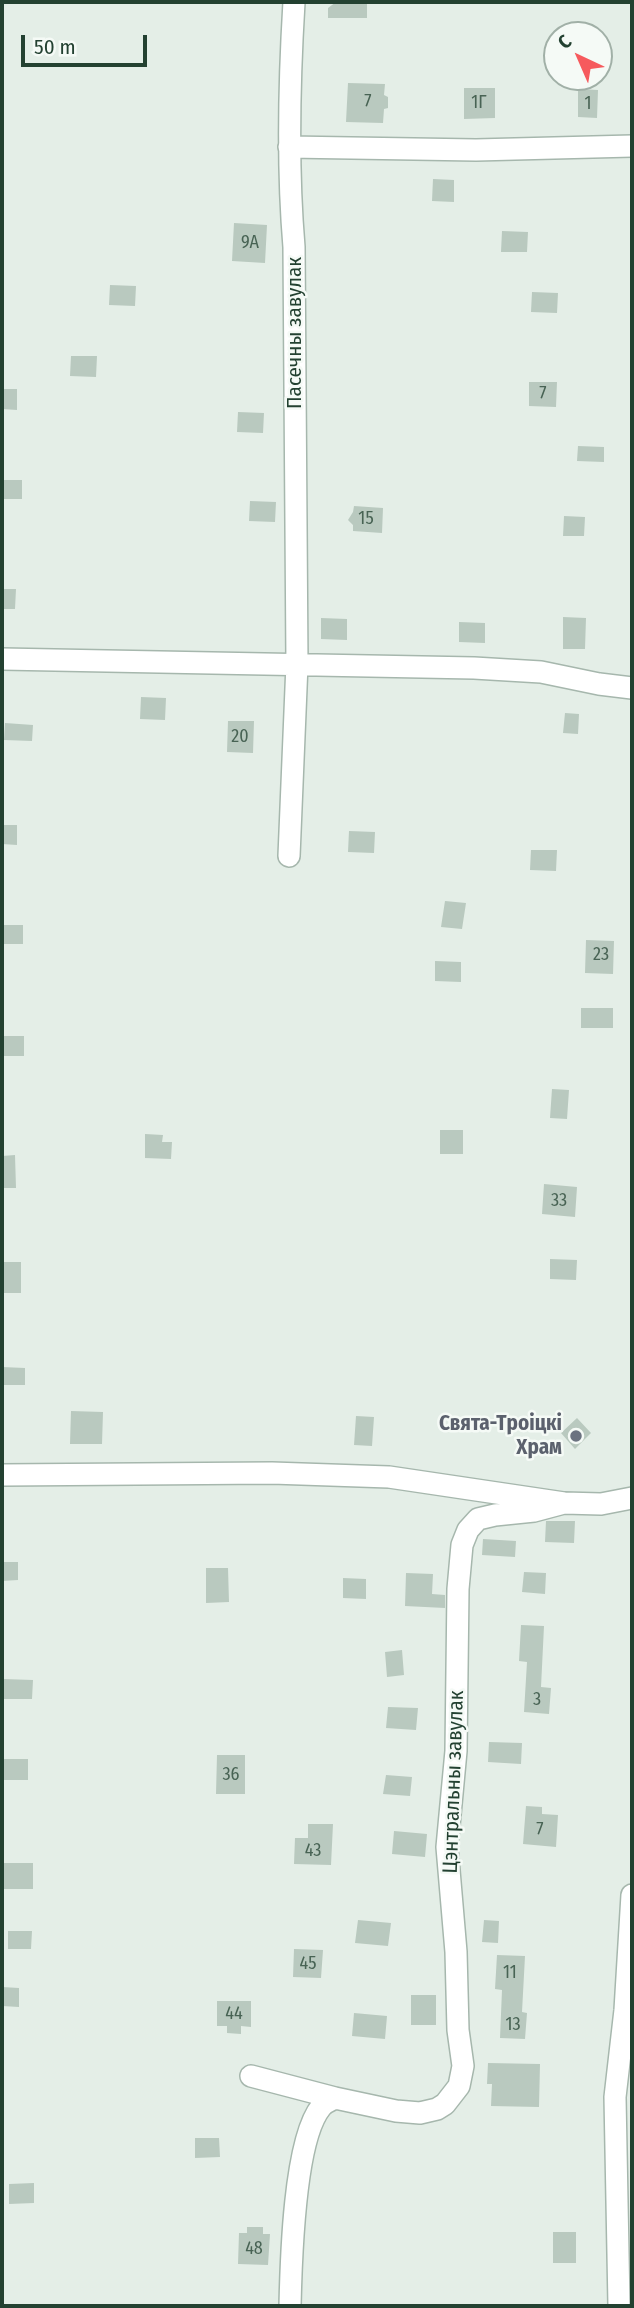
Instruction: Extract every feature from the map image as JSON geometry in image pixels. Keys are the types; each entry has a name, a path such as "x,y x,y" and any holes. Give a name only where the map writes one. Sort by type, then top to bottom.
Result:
{"street":[{"name":"Пасечны завулак","path":"289,856 297,664 294,247 289,194 295,2"},
{"path":"289,147 476,150 632,146"},
{"path":"2,659 474,668 541,672 632,688"},
{"path":"2,1475 272,1473 388,1477 565,1503 601,1504 632,1498"},
{"name":"Цэнтральны завулак","path":"335,2098 396,2111 429,2112 445,2104 461,2081 463,2066 457,2018 456,1952 447,1847 456,1751 461,1545 468,1530 478,1519 534,1511 565,1503"},
{"path":"620,2306 615,2097 625,2010 632,1895"},
{"path":"251,2077 335,2098"},
{"path":"290,2306 294,2216 303,2156 319,2110 335,2098"}],"building":[{"path":"336,2 367,2 367,18 328,18 328,8"},
{"path":"348,83 385,84 384,95 388,97 388,108 384,109 383,123 346,122"},
{"path":"464,88 495,88 495,118 464,119"},
{"path":"578,91 598,91 597,118 578,117"},
{"path":"433,179 454,180 454,202 432,201"},
{"path":"234,223 267,225 265,263 232,261"},
{"path":"502,231 528,232 527,252 501,252"},
{"path":"110,285 136,286 135,306 109,305"},
{"path":"532,292 558,293 557,313 531,312"},
{"path":"71,356 97,356 96,377 70,376"},
{"path":"529,382 557,382 556,407 529,406"},
{"path":"2,389 17,389 17,410 2,409"},
{"path":"238,412 264,413 263,433 237,432"},
{"path":"578,446 604,447 604,462 577,461"},
{"path":"3,480 22,480 22,499 3,499"},
{"path":"250,501 276,502 275,522 249,521"},
{"path":"354,506 383,508 382,533 353,531 353,525 348,520"},
{"path":"564,516 585,517 584,536 563,536"},
{"path":"2,589 16,589 15,609 2,609"},
{"path":"563,617 586,618 585,649 563,649"},
{"path":"321,618 347,619 347,640 321,639"},
{"path":"459,622 485,623 485,643 459,642"},
{"path":"141,697 166,698 165,720 140,719"},
{"path":"565,713 579,714 578,734 563,733"},
{"path":"228,721 254,721 253,753 227,752"},
{"path":"5,723 33,725 32,741 4,740"},
{"path":"2,825 17,825 17,845 2,844"},
{"path":"349,831 375,832 374,853 348,852"},
{"path":"531,850 557,850 556,871 530,870"},
{"path":"445,901 466,903 462,929 441,927"},
{"path":"2,925 23,925 23,944 2,944"},
{"path":"586,940 614,941 613,974 585,973"},
{"path":"435,961 461,962 461,982 435,981"},
{"path":"581,1008 613,1008 613,1028 581,1028"},
{"path":"2,1036 24,1036 24,1056 2,1056"},
{"path":"552,1089 569,1090 567,1119 550,1118"},
{"path":"440,1130 463,1130 463,1154 440,1154"},
{"path":"145,1134 163,1135 162,1142 172,1142 171,1159 145,1158"},
{"path":"15,1155 16,1188 2,1188 2,1156"},
{"path":"544,1184 577,1187 575,1217 542,1214"},
{"path":"550,1259 577,1260 576,1280 550,1279"},
{"path":"2,1262 21,1262 21,1293 2,1293"},
{"path":"2,1367 25,1368 25,1385 2,1385"},
{"path":"71,1411 103,1412 102,1444 70,1444"},
{"path":"356,1416 374,1417 372,1446 354,1445"},
{"name":"Свята-Троіцкі Храм","path":"577,1418 591,1433 575,1449 561,1433"},
{"path":"546,1521 575,1521 574,1543 545,1542"},
{"path":"483,1539 516,1541 515,1557 482,1555"},
{"path":"2,1562 18,1562 18,1580 2,1581"},
{"path":"206,1568 228,1568 229,1602 206,1603"},
{"path":"524,1572 546,1573 545,1594 522,1592"},
{"path":"406,1573 433,1574 432,1594 445,1595 445,1608 405,1606"},
{"path":"343,1578 366,1579 366,1599 343,1598"},
{"path":"521,1625 544,1626 541,1687 551,1688 549,1714 524,1712 527,1662 519,1661"},
{"path":"402,1650 404,1675 387,1677 385,1652"},
{"path":"3,1679 33,1680 32,1699 2,1699"},
{"path":"388,1707 418,1708 416,1730 386,1728"},
{"path":"489,1742 522,1743 521,1764 488,1762"},
{"path":"217,1755 245,1755 245,1794 216,1794"},
{"path":"3,1759 28,1759 28,1780 2,1780"},
{"path":"386,1775 412,1777 410,1796 383,1794"},
{"path":"526,1806 542,1807 542,1814 558,1815 556,1847 523,1844"},
{"path":"308,1824 333,1824 331,1865 294,1864 295,1838 308,1838"},
{"path":"394,1831 427,1834 425,1857 392,1854"},
{"path":"2,1863 33,1863 33,1889 2,1889"},
{"path":"358,1920 391,1923 388,1946 355,1943"},
{"path":"484,1920 499,1921 498,1943 482,1942"},
{"path":"8,1931 32,1931 31,1949 8,1949"},
{"path":"294,1949 323,1950 321,1978 293,1977"},
{"path":"497,1955 525,1956 522,2012 527,2013 525,2039 500,2038 502,1990 495,1989"},
{"path":"2,1987 19,1988 19,2007 2,2006"},
{"path":"411,1995 436,1995 436,2025 411,2025"},
{"path":"217,2001 251,2001 251,2027 241,2026 241,2034 227,2033 227,2026 217,2026"},
{"path":"354,2013 387,2016 385,2039 352,2036"},
{"path":"488,2063 540,2064 539,2107 491,2106 492,2084 487,2084"},
{"path":"195,2138 219,2138 220,2157 195,2158"},
{"path":"34,2183 34,2203 9,2204 9,2184"},
{"path":"247,2227 263,2227 263,2234 270,2234 268,2265 238,2264 239,2233 247,2233"},
{"path":"553,2232 576,2232 576,2263 553,2263"}],"place":[{"name":"Свята-Троіцкі Храм","path":"576,1436"}]}
